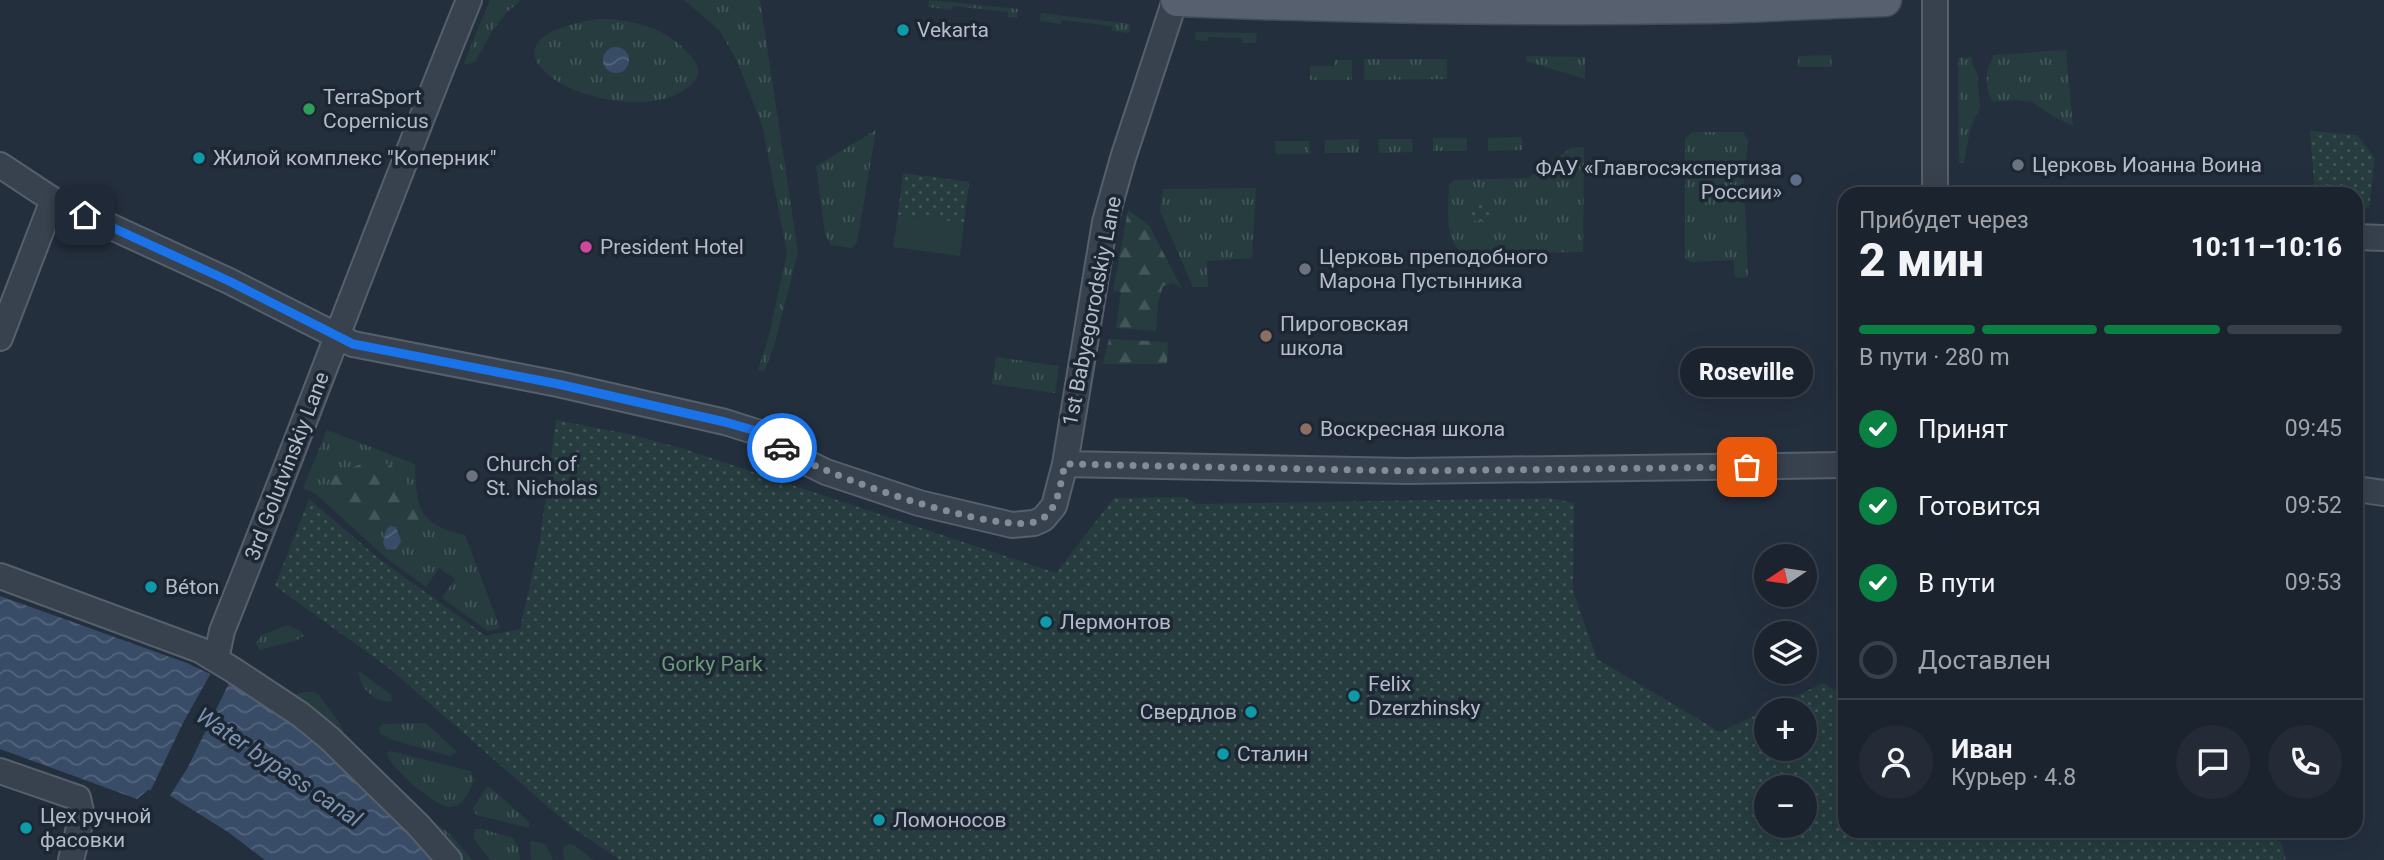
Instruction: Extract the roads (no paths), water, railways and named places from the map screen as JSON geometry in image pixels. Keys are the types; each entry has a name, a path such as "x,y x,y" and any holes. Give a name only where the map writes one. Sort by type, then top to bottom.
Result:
{"main road":[{"path":"1176,0 1347,7 1588,8 1718,7 1885,0"}],"street":[{"name":"3rd Golutvinskiy Lane","path":"216,659 222,631 338,338 417,126 469,0"},
{"name":"1st Babyegorodskiy Lane","path":"338,338 353,344 597,393 725,422 763,433 791,455 826,472 919,503 1012,525 1034,523 1043,519 1054,506 1065,464 1105,222 1123,158 1176,0"},
{"path":"1935,0 1935,187"},
{"path":"0,165 52,200 229,281 305,318 338,338"},
{"path":"0,338 52,200"},
{"path":"2363,237 2384,238"},
{"path":"1065,464 1407,471 1838,465"},
{"path":"2363,490 2384,493"},
{"path":"0,576 200,650 216,659 301,715 329,738 410,817 449,860"},
{"path":"0,771 78,798 82,816 71,860"}],"water":[{"path":"616,47 626,50 629,60 626,70 616,73 606,70 603,60 606,50"},
{"path":"390,526 396,527 401,541 392,550 386,549 383,543 386,530"},
{"name":"Water bypass canal","path":"0,596 187,663 241,689 306,727 441,860 265,860 228,832 161,790 148,790 137,799 0,749"}],"place":[{"name":"Vekarta","path":"903,30"},
{"name":"TerraSport Copernicus","path":"309,109"},
{"name":"Жилой комплекс \"Коперник\"","path":"199,158"},
{"name":"Церковь Иоанна Воина","path":"2018,165"},
{"name":"ФАУ «Главгосэкспертиза России»","path":"1796,180"},
{"name":"President Hotel","path":"586,247"},
{"name":"Церковь преподобного Марона Пустынника","path":"1305,269"},
{"name":"Пироговская школа","path":"1266,336"},
{"name":"Воскресная школа","path":"1306,429"},
{"name":"Roseville","path":"1747,467"},
{"name":"Church of St. Nicholas","path":"472,476"},
{"name":"Béton","path":"151,587"},
{"name":"Лермонтов","path":"1046,622"},
{"name":"Felix Dzerzhinsky","path":"1354,696"},
{"name":"Свердлов","path":"1251,712"},
{"name":"Сталин","path":"1223,754"},
{"name":"Ломоносов","path":"879,820"},
{"name":"Цех ручной фасовки","path":"26,828"}],"park label":[{"name":"Gorky Park","path":"712,664"}]}
